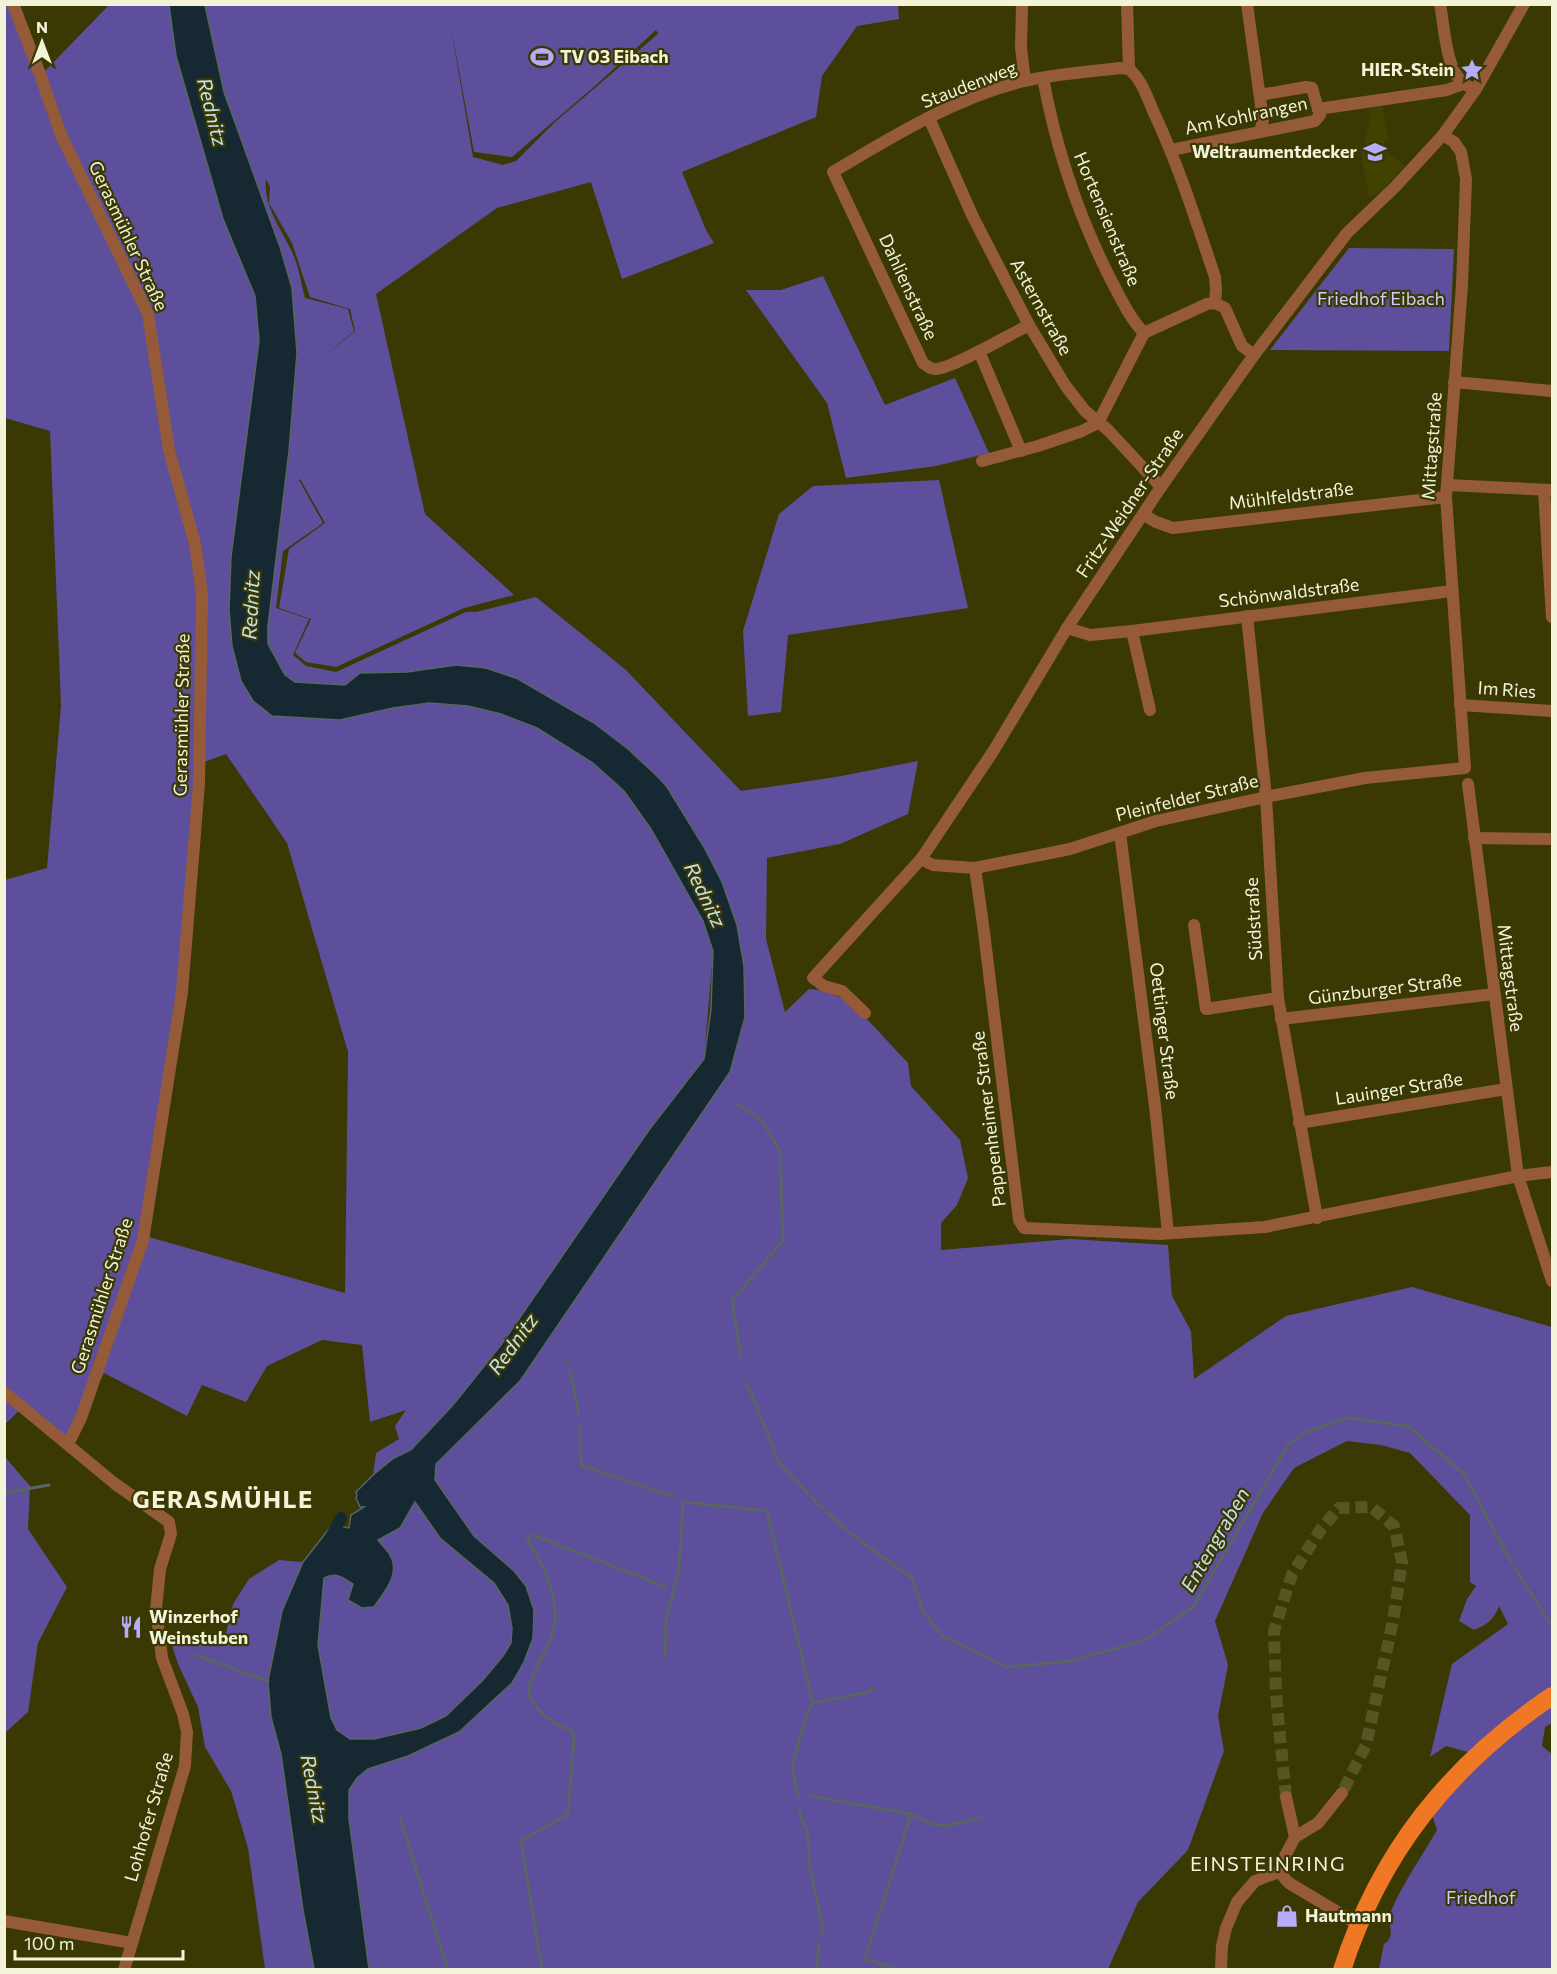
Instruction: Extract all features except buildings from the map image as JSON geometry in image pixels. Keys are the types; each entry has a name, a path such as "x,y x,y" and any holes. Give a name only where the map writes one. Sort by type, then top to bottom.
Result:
{"main road":[{"path":"1342,1970 1376,1887 1396,1852 1448,1783 1517,1722 1552,1696"}],"street":[{"name":"Gerasmühler Straße","path":"13,4 61,135 148,314 169,450 195,544 202,594 200,784 180,1004 143,1240 81,1418 68,1444"},
{"path":"1022,4 1021,48 1025,81"},
{"path":"1127,4 1129,69 1142,85 1171,150 1215,277 1215,303"},
{"path":"1247,4 1263,120 1260,132"},
{"path":"1440,4 1451,66 1463,84 1476,89"},
{"name":"Fritz-Weidner-Straße","path":"865,1013 842,991 824,986 813,978 921,859 994,750 1066,628 1254,355 1347,233 1395,187 1443,135 1476,89 1524,4"},
{"name":"Staudenweg","path":"833,172 896,135 960,103 1025,81 1119,68 1129,69"},
{"name":"Hortensienstraße","path":"1043,78 1059,151 1079,207 1099,257 1135,324 1144,333"},
{"name":"Am Kohlrangen","path":"1318,109 1447,90 1463,84"},
{"name":"Am Kohlrangen","path":"1171,150 1315,122 1320,115 1312,88 1260,95"},
{"name":"Asternstraße","path":"929,118 973,217 1029,325 1065,385 1085,411 1108,430 1161,487"},
{"name":"Mittagstraße","path":"1443,135 1454,142 1461,152 1466,179 1462,285 1446,491 1466,768"},
{"name":"Dahlienstraße","path":"833,172 923,363 932,369 940,369 1029,325"},
{"path":"982,461 1022,451 1082,431 1098,423 1144,333 1207,304 1215,303 1225,308 1242,346 1254,355"},
{"path":"979,351 1022,451"},
{"path":"1454,382 1552,391"},
{"path":"1549,490 1552,617"},
{"name":"Mühlfeldstraße","path":"1143,514 1173,528 1446,491 1549,490"},
{"name":"Schönwaldstraße","path":"1066,628 1090,635 1132,631 1452,591"},
{"name":"Südstraße","path":"1247,616 1266,797 1278,999 1317,1218"},
{"path":"1132,631 1150,710"},
{"name":"Im Ries","path":"1460,705 1552,711"},
{"name":"Pleinfelder Straße","path":"921,859 933,865 975,868 1070,849 1156,821 1266,797 1365,778 1466,768"},
{"name":"Mittagstraße","path":"1468,784 1518,1176 1552,1281"},
{"name":"Oettinger Straße","path":"1120,833 1155,1106 1168,1233"},
{"path":"1474,838 1552,839"},
{"name":"Pappenheimer Straße","path":"975,868 1019,1220 1024,1228 1168,1233 1265,1227 1518,1176 1552,1172"},
{"path":"1194,925 1206,1009 1278,999"},
{"name":"Günzburger Straße","path":"1281,1019 1494,994"},
{"name":"Lauinger Straße","path":"1299,1124 1506,1089"},
{"path":"4,1392 68,1444"},
{"name":"Lohhofer Straße","path":"68,1444 114,1483 169,1522 171,1534 160,1569 156,1609 162,1658 183,1714 187,1732 187,1751 184,1774 124,1970"},
{"path":"1279,1872 1295,1837 1318,1823 1342,1793"},
{"path":"1286,1797 1295,1837"},
{"path":"1279,1872 1289,1883 1359,1925"},
{"path":"1221,1970 1222,1946 1226,1928 1238,1902 1254,1881 1279,1872"},
{"path":"4,1920 132,1942"}],"shaded area":[{"name":"Weltraumentdecker","path":"1382,106 1388,139 1381,146 1404,166 1382,191 1369,197 1361,154 1370,120 1368,108"}],"green space":[{"path":"5,5 20,5 44,72 109,5 169,5 176,56 223,219 255,296 259,341 231,557 229,610 241,681 393,708 429,703 468,706 501,714 537,728 593,763 624,791 651,829 703,921 713,951 704,1059 649,1130 501,1345 453,1405 410,1450 394,1458 373,1475 376,1453 399,1439 395,1426 406,1410 370,1422 362,1345 322,1340 267,1366 246,1402 202,1385 187,1416 104,1373 66,1441 21,1409 5,1424 5,880 47,868 61,706 50,431 5,418","holes":["226,754 287,843 348,1052 345,1293 149,1237 178,997 196,765"]},
{"name":"Friedhof","path":"205,5 898,5 899,19 857,26 822,76 816,117 682,172 706,230 714,243 622,279 591,182 497,208 376,294 425,514 514,595 464,608 336,667 306,662 295,653 311,619 279,608 289,549 325,523 300,479 323,523 283,551 276,608 309,619 293,655 306,666 336,672 466,612 476,612 536,597 626,670 741,791 836,777 918,761 908,814 840,844 767,858 766,939 785,1012 809,989 820,990 850,1001 908,1063 911,1086 960,1140 968,1178 957,1205 941,1223 941,1250 1070,1239 1168,1245 1172,1296 1191,1331 1194,1379 1286,1316 1412,1287 1552,1327 1552,1723 1545,1727 1542,1746 1552,1754 1552,1969 1379,1969 1384,1944 1391,1933 1389,1920 1391,1911 1437,1830 1432,1815 1483,1756 1446,1746 1430,1757 1452,1664 1508,1624 1499,1606 1490,1621 1474,1630 1459,1621 1467,1599 1476,1586 1470,1582 1470,1515 1410,1453 1381,1445 1347,1441 1294,1468 1263,1513 1215,1621 1228,1665 1218,1716 1224,1751 1188,1850 1138,1902 1108,1969 369,1969 349,1818 349,1791 357,1778 368,1769 408,1756 459,1732 512,1683 514,1571 474,1536 435,1480 436,1464 520,1381 730,1072 745,1017 657,776 407,672 360,673 345,685 295,682 285,675 268,643 268,626 289,451 297,353 292,288 280,247 224,92","holes":["450,22 474,152 512,157 656,30 658,34 555,122 516,161 503,165 473,157","266,179 270,187 269,203 292,243 310,297 350,309 355,331 319,361 354,331 348,309 305,298 294,257 270,208 267,198"]},
{"name":"Friedhof Eibach","path":"1349,248 1454,249 1449,351 1270,350"},
{"path":"823,276 885,405 955,378 989,453 936,466 846,478 827,403 746,290 781,290"},
{"path":"939,480 968,608 788,635 781,712 748,716 743,631 779,514 813,486"},
{"path":"5,1457 30,1486 28,1529 67,1587 38,1643 28,1712 5,1733"},
{"path":"415,1502 440,1538 494,1583 508,1605 512,1628 511,1643 483,1680 446,1716 421,1728 374,1739 350,1739 337,1730 331,1718 318,1645 324,1578 332,1575 339,1576 353,1584 391,1556 378,1540 400,1528"},
{"path":"279,1560 303,1562 282,1611 271,1717 281,1754 303,1910 314,1969 265,1969 248,1848 231,1791 205,1747 198,1707 178,1664 168,1633 223,1646 233,1604 249,1579"}],"water":[{"name":"Rednitz","path":"169,5 205,5 224,92 280,247 292,288 297,353 289,451 268,626 268,644 285,675 295,682 345,685 360,673 407,672 456,665 486,668 518,679 594,723 628,749 667,787 704,847 722,882 737,925 744,966 745,1017 730,1072 520,1381 436,1464 435,1480 474,1536 514,1571 526,1586 534,1610 533,1638 524,1662 512,1683 459,1732 408,1756 368,1769 357,1778 349,1790 349,1819 369,1969 314,1969 303,1910 281,1754 271,1717 268,1681 282,1611 303,1562 332,1525 349,1528 351,1515 364,1507 360,1507 356,1492 394,1458 411,1450 453,1405 501,1345 649,1130 704,1059 711,1009 713,951 703,921 651,829 624,791 593,763 537,728 501,714 468,706 429,703 393,708 340,720 272,716 253,701 241,681 232,646 229,610 231,557 259,341 255,296 223,219 176,56","holes":["415,1502 440,1538 494,1583 508,1605 512,1628 511,1643 483,1680 446,1716 421,1728 374,1739 350,1739 337,1730 331,1718 318,1645 324,1578 336,1575 346,1579 353,1584 348,1600 362,1608 374,1607 390,1582 394,1569 390,1555 378,1540 400,1528"]}],"waterway":[{"name":"Entengraben","path":"736,1103 761,1120 780,1151 783,1241 732,1300 741,1357"},
{"path":"567,1359 568,1363"},
{"path":"570,1371 579,1414"},
{"name":"Entengraben","path":"746,1381 780,1464 819,1505 851,1534 912,1578 922,1610 942,1636 1007,1667 1072,1661 1145,1640 1193,1607 1288,1445 1308,1431 1348,1418 1408,1426 1464,1474 1511,1562"},
{"path":"580,1427 581,1465 674,1497"},
{"path":"4,1493 49,1485"},
{"path":"665,1657 666,1621 679,1570 683,1502 767,1511 813,1703 809,1708 792,1765 798,1796"},
{"path":"330,1539 341,1518"},
{"path":"542,1970 521,1841 568,1814 574,1739 572,1731 553,1722 542,1713 529,1693 532,1678 553,1632 555,1612 548,1579 527,1538 533,1535 666,1587"},
{"name":"Entengraben","path":"1514,1567 1552,1625"},
{"path":"195,1655 268,1681"},
{"path":"813,1703 865,1693 874,1688"},
{"path":"811,1796 911,1814 931,1824 947,1826 980,1818"},
{"path":"799,1810 808,1835 809,1865 823,1927 821,1933"},
{"path":"899,1970 865,1959 911,1814"},
{"path":"400,1818 448,1970"},
{"path":"817,1970 819,1941"}],"tunnel":[{"path":"1286,1797 1276,1695 1274,1631 1292,1574 1321,1529 1339,1508 1371,1507 1394,1526 1402,1562 1393,1621 1366,1745 1342,1793"}],"place":[{"name":"TV 03 Eibach","path":"542,57"},
{"name":"HIER-Stein","path":"1472,70"},
{"name":"Weltraumentdecker","path":"1375,152"},
{"name":"Winzerhof Weinstuben","path":"131,1627"},
{"name":"Hautmann","path":"1287,1916"}],"district":[{"name":"GERASMÜHLE","path":"223,1500"},
{"name":"EINSTEINRING","path":"1268,1864"}]}
